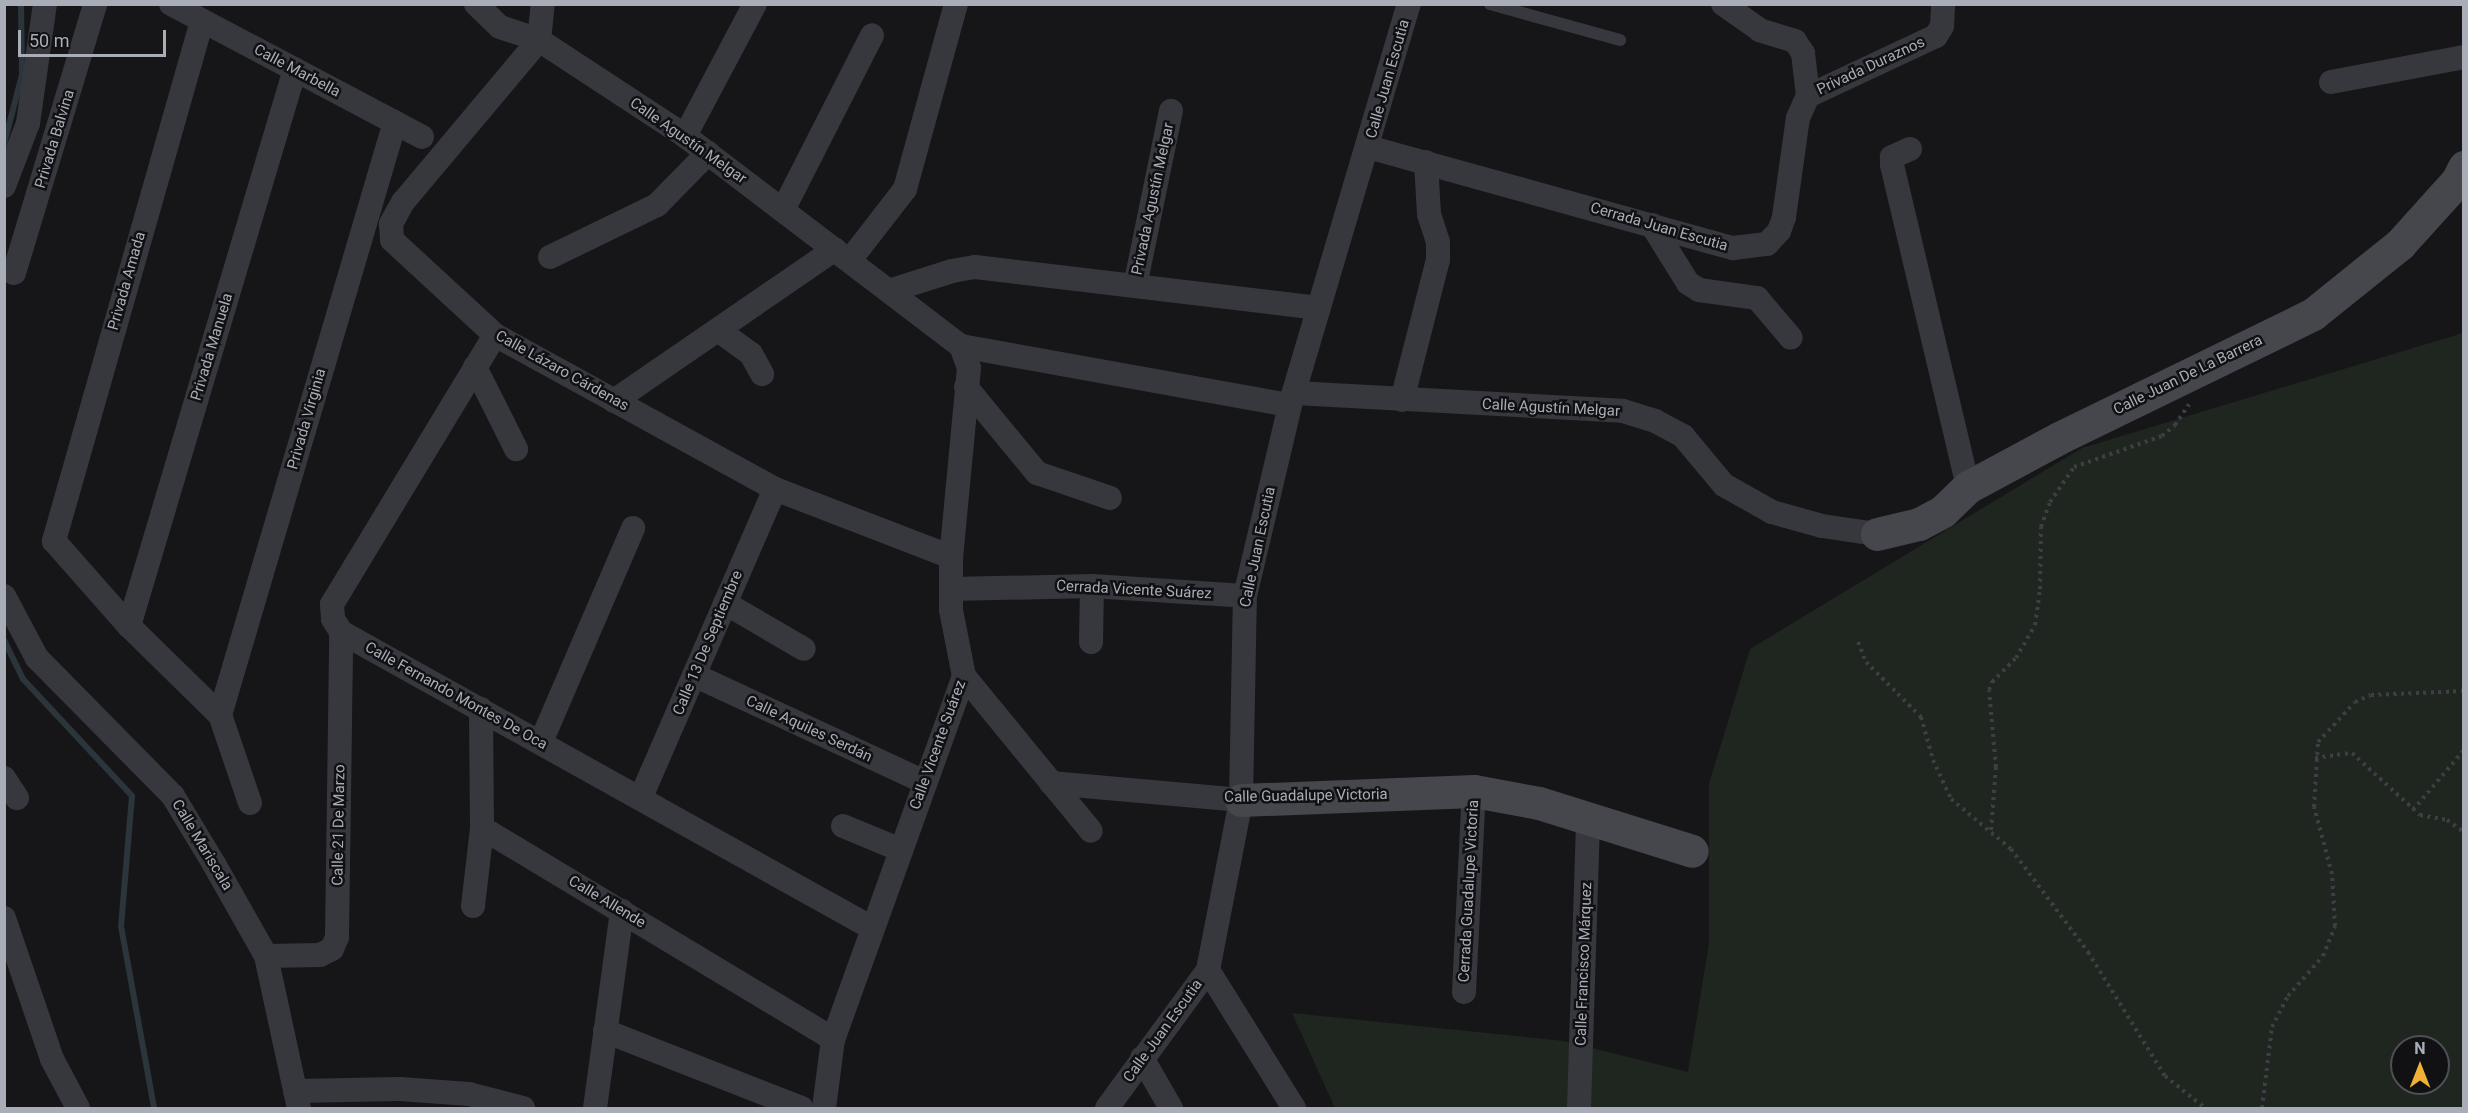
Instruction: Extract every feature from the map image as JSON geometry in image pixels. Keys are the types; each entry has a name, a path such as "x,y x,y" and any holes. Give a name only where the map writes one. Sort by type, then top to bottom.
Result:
{"street":[{"path":"4,186 28,123 45,4"},
{"name":"Privada Balvina","path":"14,273 95,4"},
{"name":"Calle Marbella","path":"171,4 422,137"},
{"name":"Calle Agustín Melgar","path":"476,4 500,27 539,40 708,153 891,291 965,367 1292,399 1401,400 1623,411 1655,421 1683,436 1724,485 1773,512 1822,526 1877,534"},
{"path":"539,40 543,4"},
{"path":"685,136 754,4"},
{"path":"614,400 718,330 843,255 905,189 957,4"},
{"name":"Calle Juan Escutia","path":"1107,1108 1208,970 1241,800 1245,596 1292,399 1409,4"},
{"name":"Cerrada Juan Escutia","path":"1368,147 1733,248 1767,244 1779,231 1784,217 1798,118 1808,96 1801,46 1760,30 1723,4"},
{"name":"Privada Duraznos","path":"1808,96 1936,36 1942,26 1943,4"},
{"name":"Privada Amada","path":"129,626 54,541 202,21"},
{"path":"783,210 872,35"},
{"name":"Calle Lázaro Cárdenas","path":"539,40 403,202 391,224 392,240 495,335 775,489 951,557"},
{"path":"2331,82 2463,57"},
{"name":"Privada Manuela","path":"129,626 294,69"},
{"name":"Privada Agustín Melgar","path":"1135,286 1171,111"},
{"name":"Privada Virginia","path":"220,715 395,122"},
{"path":"1910,149 1892,157 1892,165 1968,487"},
{"path":"550,257 657,205 708,153"},
{"path":"1401,400 1438,260 1438,242 1429,214 1426,162"},
{"name":"Calle Juan De La Barrera","path":"1877,534 1919,524 1943,511 1968,487 2059,438 2313,314 2400,244 2457,181 2463,167"},
{"path":"1652,225 1688,283 1699,290 1756,298 1791,338"},
{"path":"891,291 952,271 975,267 1320,308"},
{"path":"718,330 751,354 762,374"},
{"path":"341,632 330,612 332,604 495,335"},
{"path":"965,367 1037,473 1110,498"},
{"name":"Calle Vicente Suárez","path":"824,1108 833,1039 964,676 951,610 951,557 965,367"},
{"path":"476,368 516,449"},
{"name":"Calle 13 De Septiembre","path":"641,797 775,489"},
{"path":"541,742 633,528"},
{"path":"1091,642 1092,586"},
{"name":"Cerrada Vicente Suárez","path":"951,588 1092,586 1245,596"},
{"name":"Calle Mariscala","path":"4,596 38,658 173,796 266,956 297,1100"},
{"path":"725,603 804,649"},
{"path":"129,626 220,715 250,803"},
{"name":"Calle Fernando Montes De Oca","path":"341,632 641,797 872,928"},
{"name":"Calle 21 De Marzo","path":"266,956 320,955 332,949 337,937 341,632"},
{"name":"Calle Aquiles Serdán","path":"694,675 925,782"},
{"path":"964,676 1091,831"},
{"path":"473,906 482,828 481,709"},
{"path":"4,778 17,798"},
{"name":"Calle Guadalupe Victoria","path":"1051,783 1241,800 1473,791 1539,803 1692,850"},
{"name":"Cerrada Guadalupe Victoria","path":"1464,992 1473,791"},
{"name":"Calle Francisco Márquez","path":"1579,1108 1588,819"},
{"path":"843,826 901,849"},
{"name":"Calle Allende","path":"482,828 833,1039"},
{"path":"595,1108 622,911"},
{"path":"4,918 52,1059 78,1108"},
{"path":"1208,970 1294,1108"},
{"path":"605,1031 801,1108"},
{"path":"1142,1058 1171,1108"},
{"path":"297,1100 400,1089 469,1094 523,1108"}],"lane":[{"path":"1490,4 1620,40"}],"path":[{"path":"1991,831 1996,767 1989,690 1992,682 2016,658 2034,625 2040,590 2041,527 2050,502 2074,467 2162,436 2175,425 2193,396"},
{"path":"1858,642 1866,662 1921,717 1933,760 1951,799 2011,849 2088,952 2165,1076 2205,1108"},
{"path":"2262,1108 2272,1027 2288,996 2323,956 2335,926 2332,874 2314,807 2315,758 2318,742 2355,702 2371,695 2463,691"},
{"path":"2413,810 2463,750"},
{"path":"2315,758 2352,753 2420,816 2447,820 2463,832"}],"shaded area":[{"path":"2463,333 2463,1108 1335,1108 1292,1013 1564,1041 1688,1072 1709,943 1709,784 1750,649 2082,448"}],"waterway":[{"path":"4,144 22,75 21,4"},
{"path":"4,640 23,679 132,796 121,926 154,1108"}]}
